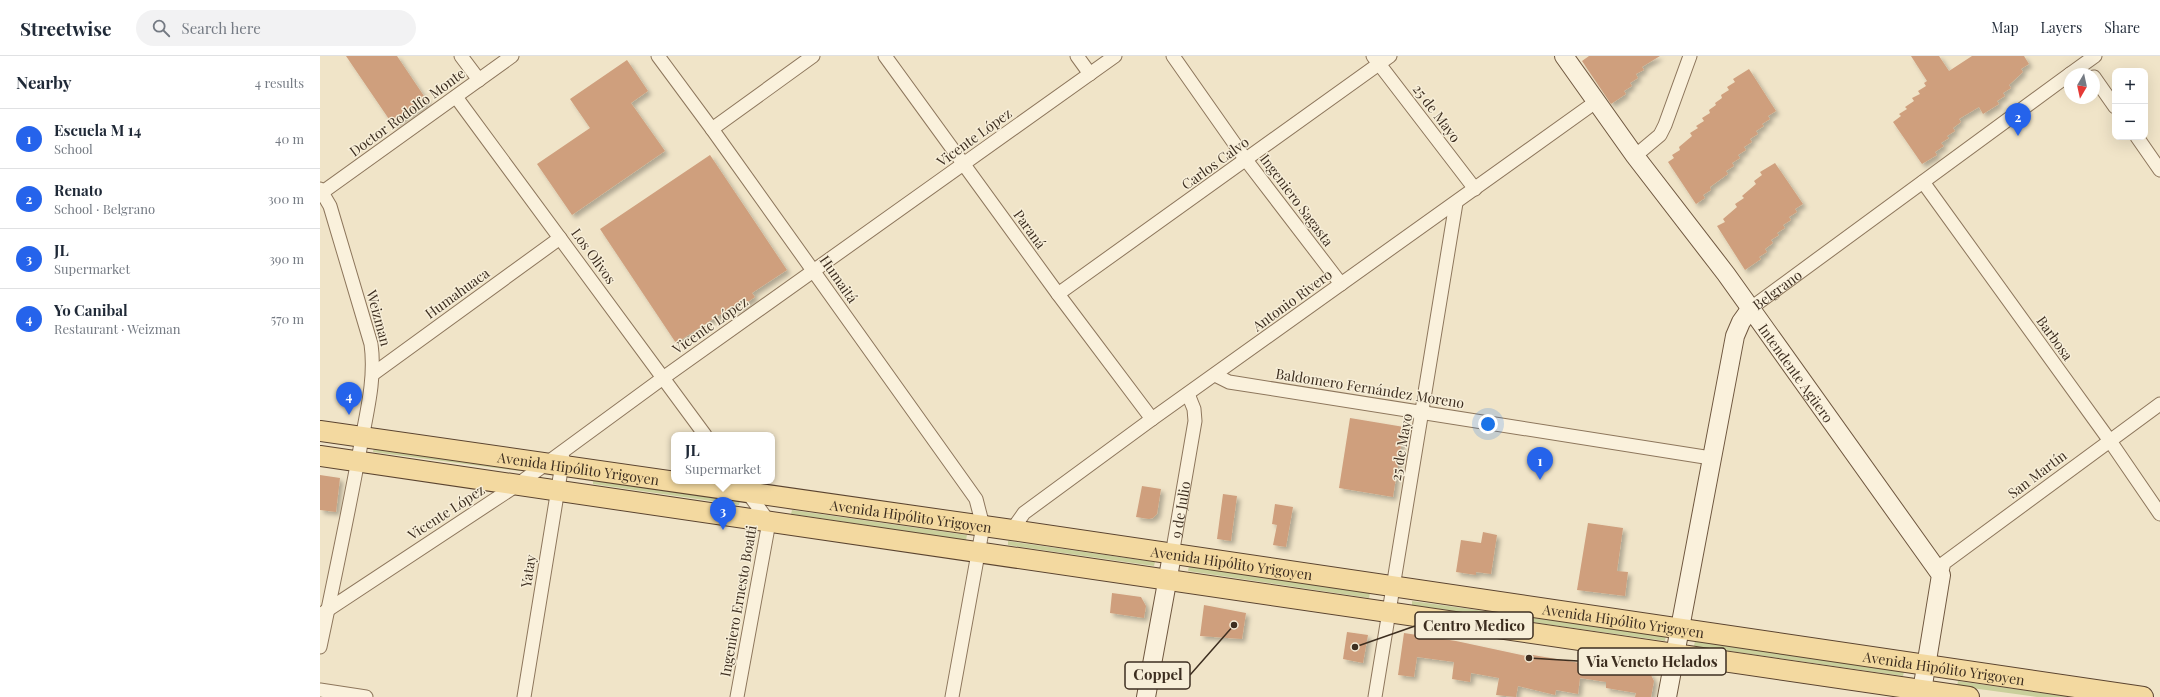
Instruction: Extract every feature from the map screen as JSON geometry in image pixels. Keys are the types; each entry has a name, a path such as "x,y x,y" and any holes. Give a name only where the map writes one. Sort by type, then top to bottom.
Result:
{"main road":[{"name":"Avenida Hipólito Yrigoyen","path":"320,431 557,460 671,476"},
{"name":"Avenida Hipólito Yrigoyen","path":"320,456 979,553 1168,578 1676,653 1922,694 1969,697"},
{"name":"Avenida Hipólito Yrigoyen","path":"723,484 1172,555 2143,697"}],"street":[{"path":"461,56 479,80"},
{"name":"Doctor Rodolfo Monte","path":"321,192 512,56"},
{"name":"Humaitá","path":"658,56 712,129 976,499 983,526"},
{"path":"712,129 813,56"},
{"name":"Paraná","path":"885,56 1058,294 1152,419"},
{"path":"1077,56 1090,74"},
{"name":"Vicente López","path":"324,612 557,460 663,378 814,272 1115,56"},
{"name":"Ingeniero Sagasta","path":"1173,56 1246,160 1341,284"},
{"name":"Intendente Agüero","path":"1564,56 1635,156 1751,308 1941,575"},
{"path":"1635,156 1660,135 1690,56"},
{"name":"Carlos Calvo","path":"1058,294 1246,160 1381,59"},
{"name":"25 de Mayo","path":"1381,59 1475,189"},
{"name":"Belgrano","path":"2079,68 2088,62"},
{"name":"Belgrano","path":"1667,697 1735,336 1741,322 1751,308 2064,78"},
{"path":"2100,86 2113,104"},
{"name":"Los Olivos","path":"456,97 703,432"},
{"name":"Antonio Rivero","path":"1012,530 1024,513 1152,419 1597,101"},
{"path":"2138,140 2160,170"},
{"name":"Barbosa","path":"1922,182 2110,442 2160,514"},
{"name":"Weizman","path":"320,647 324,612 358,461 373,374 371,344 330,206 321,192"},
{"name":"25 de Mayo","path":"1375,697 1392,587 1423,412 1456,203"},
{"name":"Humahuaca","path":"373,374 560,238"},
{"name":"Baldomero Fernández Moreno","path":"1215,375 1229,382 1711,458"},
{"name":"9 de Julio","path":"1146,697 1195,422 1194,409 1188,394"},
{"name":"San Martín","path":"1941,575 1944,563 2160,404"},
{"name":"Yatay","path":"524,697 558,491 557,460"},
{"name":"Ingeniero Ernesto Boatti","path":"737,697 769,522 744,487"},
{"path":"952,697 983,526"},
{"path":"1922,694 1941,575"},
{"path":"320,690 366,697"}],"green space":[{"path":"374,447 521,466 520,471 373,452"},
{"path":"593,479 740,500 739,505 593,484"},
{"path":"792,510 967,535 966,540 791,514"},
{"path":"1008,541 1155,562 1154,566 1008,545"},
{"path":"1189,566 1370,593 1369,598 1188,571"},
{"path":"1412,601 1666,636 1665,641 1412,605"},
{"path":"1695,641 1904,672 1903,676 1694,646"},
{"path":"1958,681 2072,697 2037,697 1957,686"}],"building":[{"path":"346,56 397,56 428,102 393,125"},
{"path":"1589,56 1660,56 1642,67 1644,70 1636,74 1638,78 1630,83 1632,86 1624,91 1626,94 1611,104 1582,61"},
{"path":"1911,56 1939,56 1949,71 1972,56 2024,56 2029,64 2021,69 2023,72 2009,85 2011,88 2003,93 2005,96 1997,101 1999,104 1983,114 1979,107 1959,119 1961,122 1953,128 1955,131 1947,136 1949,138 1941,143 1944,146 1935,152 1937,155 1922,164 1893,122 1901,116 1899,114 1907,109 1905,107 1914,101 1912,98 1920,94 1918,91 1926,86 1924,83 1927,81"},
{"path":"627,60 648,91 631,103 665,151 572,215 537,164 590,128 570,99"},
{"path":"1749,69 1776,111 1768,116 1770,119 1762,124 1764,126 1756,131 1758,134 1750,139 1752,142 1744,147 1746,150 1738,155 1740,158 1732,163 1734,166 1726,171 1728,174 1710,187 1711,190 1703,195 1705,198 1696,204 1668,162 1674,158 1672,155 1680,150 1679,147 1692,136 1690,133 1698,128 1696,126 1704,121 1702,118 1710,113 1709,110 1722,98 1721,95 1729,90 1727,87 1735,82 1733,79"},
{"path":"710,155 787,270 752,293 755,297 736,310 733,306 676,343 600,229"},
{"path":"1775,163 1803,204 1795,209 1797,212 1789,217 1791,220 1783,225 1785,228 1777,233 1779,235 1771,240 1773,243 1765,249 1767,252 1759,257 1761,259 1745,270 1717,226 1725,222 1723,219 1737,207 1735,204 1744,198 1742,196 1756,184 1754,181 1762,175 1760,172"},
{"path":"1350,418 1404,427 1393,497 1339,488"},
{"path":"320,475 340,478 336,512 320,510"},
{"path":"1142,486 1161,489 1157,514 1153,518 1149,519 1136,517"},
{"path":"1223,494 1237,496 1231,541 1217,539"},
{"path":"1275,504 1293,507 1286,547 1273,545 1277,525 1272,524"},
{"path":"1588,523 1623,528 1617,571 1628,572 1625,596 1577,590"},
{"path":"1483,532 1497,535 1491,574 1476,572 1476,575 1456,572 1461,540 1481,543"},
{"path":"1112,593 1141,597 1146,606 1144,618 1110,613"},
{"path":"1204,605 1246,613 1242,639 1200,636"},
{"path":"1347,632 1368,635 1363,663 1343,659"},
{"path":"1404,633 1456,641 1526,656 1527,654 1586,664 1609,665 1650,673 1654,681 1651,697 1635,697 1636,693 1606,688 1606,682 1580,678 1578,694 1556,690 1555,695 1518,686 1516,697 1496,695 1499,678 1471,673 1470,682 1452,679 1454,662 1417,657 1414,677 1398,675"}],"place":[{"name":"Renato","path":"2018,136"},
{"name":"Yo Canibal","path":"349,415"},
{"name":"Escuela M 14","path":"1540,480"},
{"name":"JL","path":"723,530"},
{"name":"Coppel","path":"1234,625"},
{"name":"Centro Medico","path":"1355,647"},
{"name":"Via Veneto Helados","path":"1529,658"}]}
